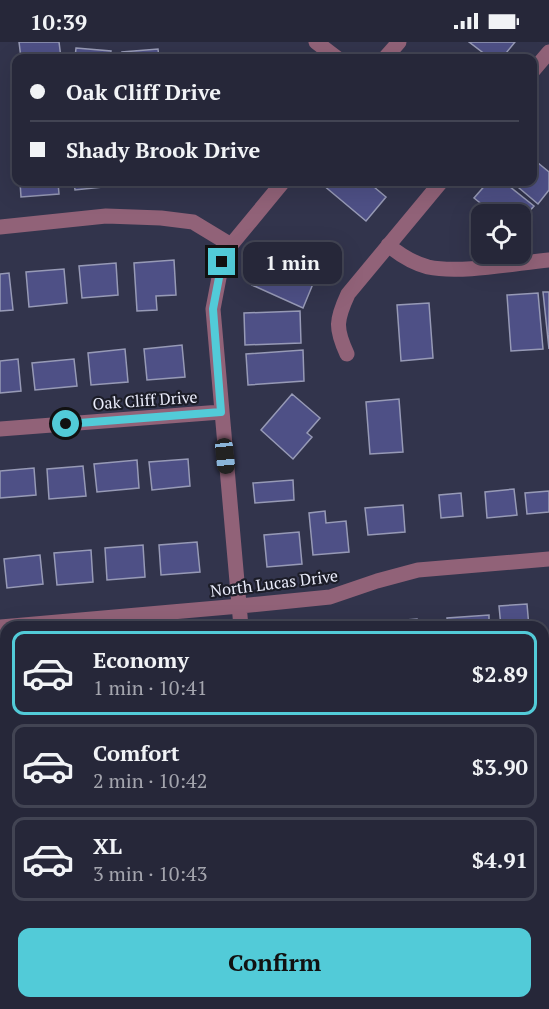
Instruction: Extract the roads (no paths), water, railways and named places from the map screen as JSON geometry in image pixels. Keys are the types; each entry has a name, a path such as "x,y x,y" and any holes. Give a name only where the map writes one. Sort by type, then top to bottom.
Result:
{"street":[{"path":"316,42 332,54"},
{"path":"388,54 399,42"},
{"path":"537,66 549,52"},
{"path":"241,621 213,309 222,262 231,245 280,186"},
{"path":"347,354 338,334 340,312 348,294 438,186"},
{"path":"0,227 106,216 161,218 193,222 231,245"},
{"path":"388,245 404,258 428,267 446,268 549,260"},
{"name":"Oak Cliff Drive","path":"0,429 221,412"},
{"name":"North Lucas Drive","path":"69,621 330,597 418,570 549,559"}]}
